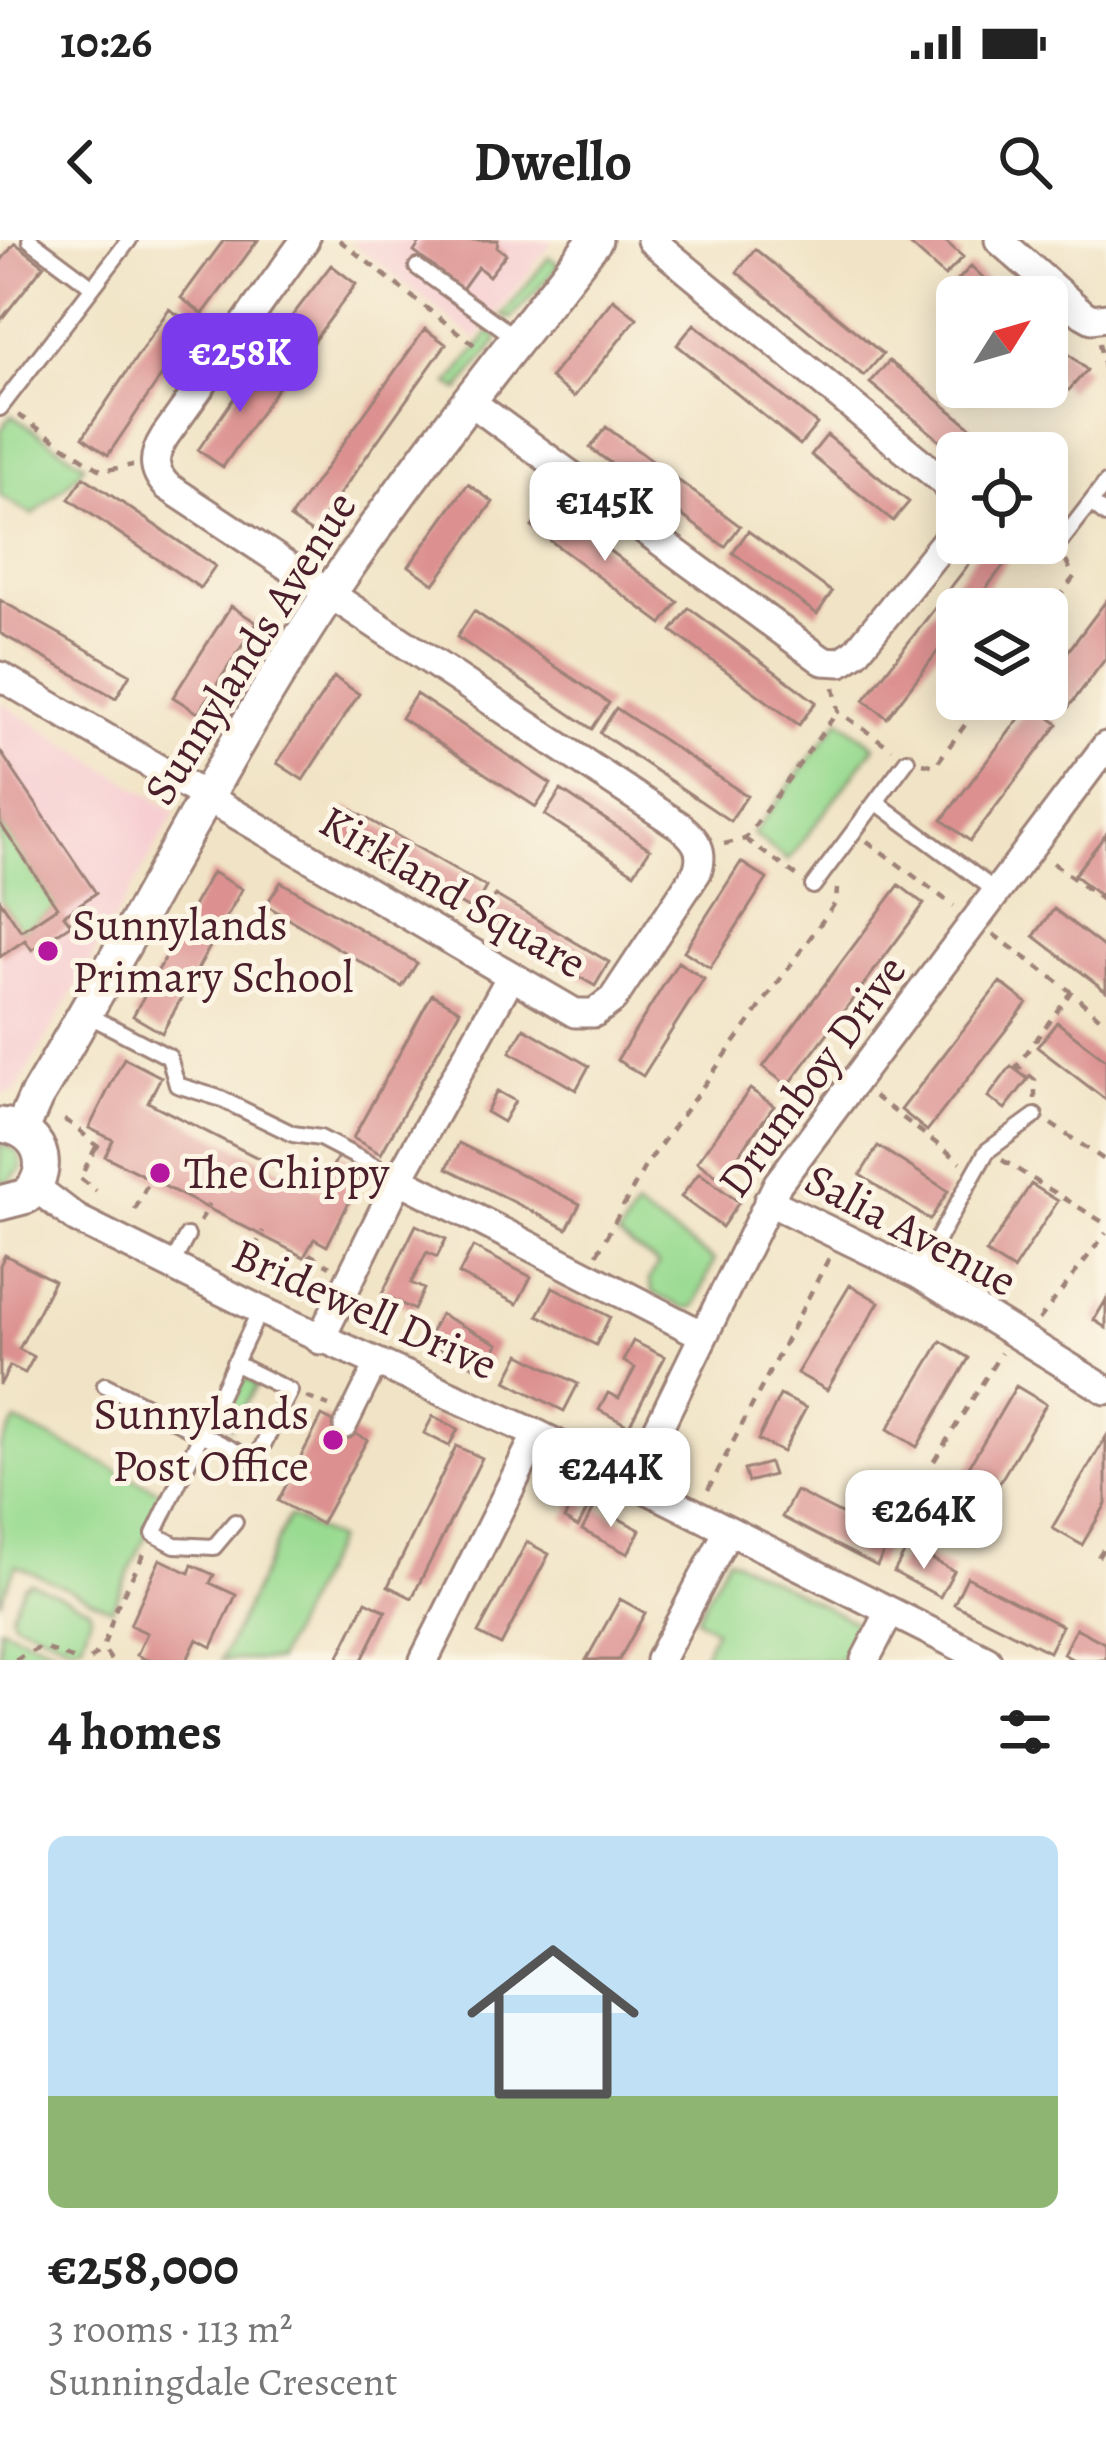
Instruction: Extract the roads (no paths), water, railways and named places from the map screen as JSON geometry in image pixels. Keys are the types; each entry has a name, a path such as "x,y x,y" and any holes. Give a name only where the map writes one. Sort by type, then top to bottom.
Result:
{"street":[{"path":"305,240 165,436 154,461 167,486 330,593"},
{"name":"Sunnylands Avenue","path":"11,1127 36,1097 86,1014 207,798 330,593 467,399 595,240"},
{"path":"651,240 936,475"},
{"path":"999,240 1077,310 1101,318"},
{"path":"467,399 805,652 831,663 847,660 863,645 936,552"},
{"name":"Kirkland Square","path":"0,676 575,1013 601,1010 618,993 695,876 700,850 680,826 330,593"},
{"name":"Drumboy Drive","path":"632,1482 768,1201 1106,746"},
{"path":"320,1340 398,1179 511,976"},
{"path":"0,1203 17,1201 35,1187 43,1162 33,1138 11,1127"},
{"path":"398,1179 701,1334"},
{"name":"Bridewell Drive","path":"35,1187 77,1219 171,1266 320,1340 537,1433 987,1660"},
{"name":"Salia Avenue","path":"768,1201 918,1274 1106,1390"},
{"path":"348,1421 377,1361"},
{"path":"424,1660 537,1433"},
{"path":"660,1660 728,1531"},
{"path":"865,1660 890,1612"}],"lane":[{"path":"30,240 94,287"},
{"path":"6,410 129,240"},
{"path":"417,267 505,349"},
{"path":"1068,532 1106,483"},
{"path":"1091,503 1106,515"},
{"path":"813,886 907,760"},
{"path":"876,802 998,892"},
{"path":"86,1014 169,1057 177,1084 219,1098 293,1134 320,1138 398,1179"},
{"path":"918,1274 987,1151 1035,1116"},
{"path":"171,1266 187,1236"},
{"path":"235,1522 214,1547 175,1545 154,1534 260,1310"},
{"path":"105,1385 255,1460 290,1391 234,1363"}],"place":[{"name":"Sunnylands Primary School","path":"48,951"},
{"name":"The Chippy","path":"160,1173"},
{"name":"Sunnylands Post Office","path":"333,1440"}]}
